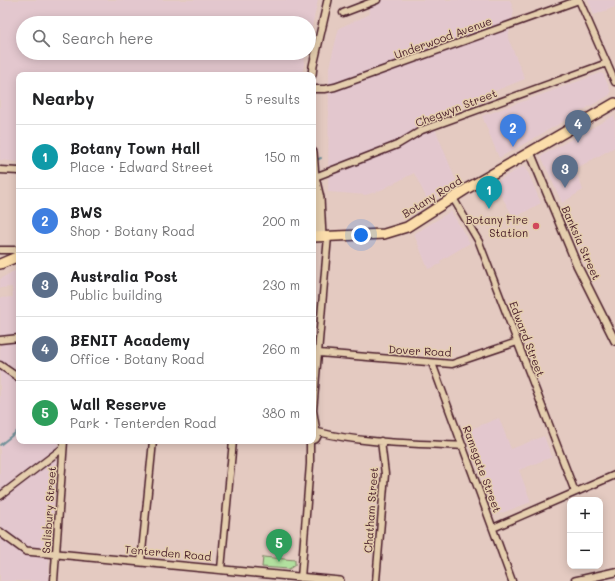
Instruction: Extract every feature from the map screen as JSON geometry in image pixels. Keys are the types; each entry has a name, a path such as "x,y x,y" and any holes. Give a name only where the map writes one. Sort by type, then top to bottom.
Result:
{"main road":[{"name":"Botany Road","path":"320,237 384,234 407,227 530,152 615,103"},
{"path":"0,264 16,257"}],"street":[{"path":"316,56 328,0"},
{"path":"343,13 377,0"},
{"path":"579,0 615,82"},
{"name":"Underwood Avenue","path":"316,89 328,89 375,74 579,0"},
{"path":"313,72 315,60"},
{"name":"Chegwyn Street","path":"316,177 397,145 422,130 607,63"},
{"name":"Banksia Street","path":"530,152 577,265 615,341"},
{"path":"0,170 16,172"},
{"path":"316,181 320,198 316,364"},
{"name":"Edward Street","path":"453,198 479,242 575,492"},
{"path":"316,224 320,237"},
{"path":"0,250 16,250"},
{"path":"0,340 16,338"},
{"name":"Dover Road","path":"317,349 432,363 452,364 517,342"},
{"name":"Ramsgate Street","path":"432,363 512,581"},
{"path":"0,365 16,376"},
{"path":"316,435 463,446"},
{"name":"Chatham Street","path":"376,581 385,474 381,441"},
{"path":"0,496 64,444"},
{"name":"Salisbury Street","path":"54,581 64,444"},
{"path":"141,562 153,444"},
{"path":"221,569 233,444"},
{"path":"301,578 313,444"},
{"path":"493,528 615,475"},
{"name":"Tenterden Road","path":"0,532 26,551 221,569 266,577 340,581"},
{"path":"575,581 615,572"}],"shaded area":[{"path":"0,0 318,0 314,16 16,16 16,60 305,60 303,72 16,72 16,162 0,160"},
{"path":"366,0 510,0 514,11 508,38 525,79 428,116 437,133 457,183 428,201 414,173 381,190 366,195 328,192 329,67 339,28 370,14"},
{"path":"588,0 615,0 615,7 594,15"},
{"path":"601,73 604,75 611,92 610,95 499,158 482,116"},
{"path":"615,115 615,147 575,169 583,190 562,203 541,156"},
{"path":"525,165 541,203 514,218 494,183"},
{"path":"451,211 470,243 440,261 441,264 428,269 414,234"},
{"path":"16,270 16,444 58,444 48,581 0,581 0,298 13,297 12,287 0,288 0,279"},
{"path":"499,418 511,449 544,436 552,457 519,470 531,502 499,514 466,431"}],"green space":[{"path":"263,557 295,560 295,565 289,569 262,567"}],"waterway":[{"path":"316,160 321,158"},
{"path":"0,445 16,432"}],"place":[{"name":"BENIT Academy","path":"578,143"},
{"name":"BWS","path":"513,147"},
{"name":"Australia Post","path":"565,188"},
{"name":"Botany Town Hall","path":"489,209"},
{"name":"Botany Fire Station","path":"536,226"},
{"name":"Wall Reserve","path":"279,562"}]}
